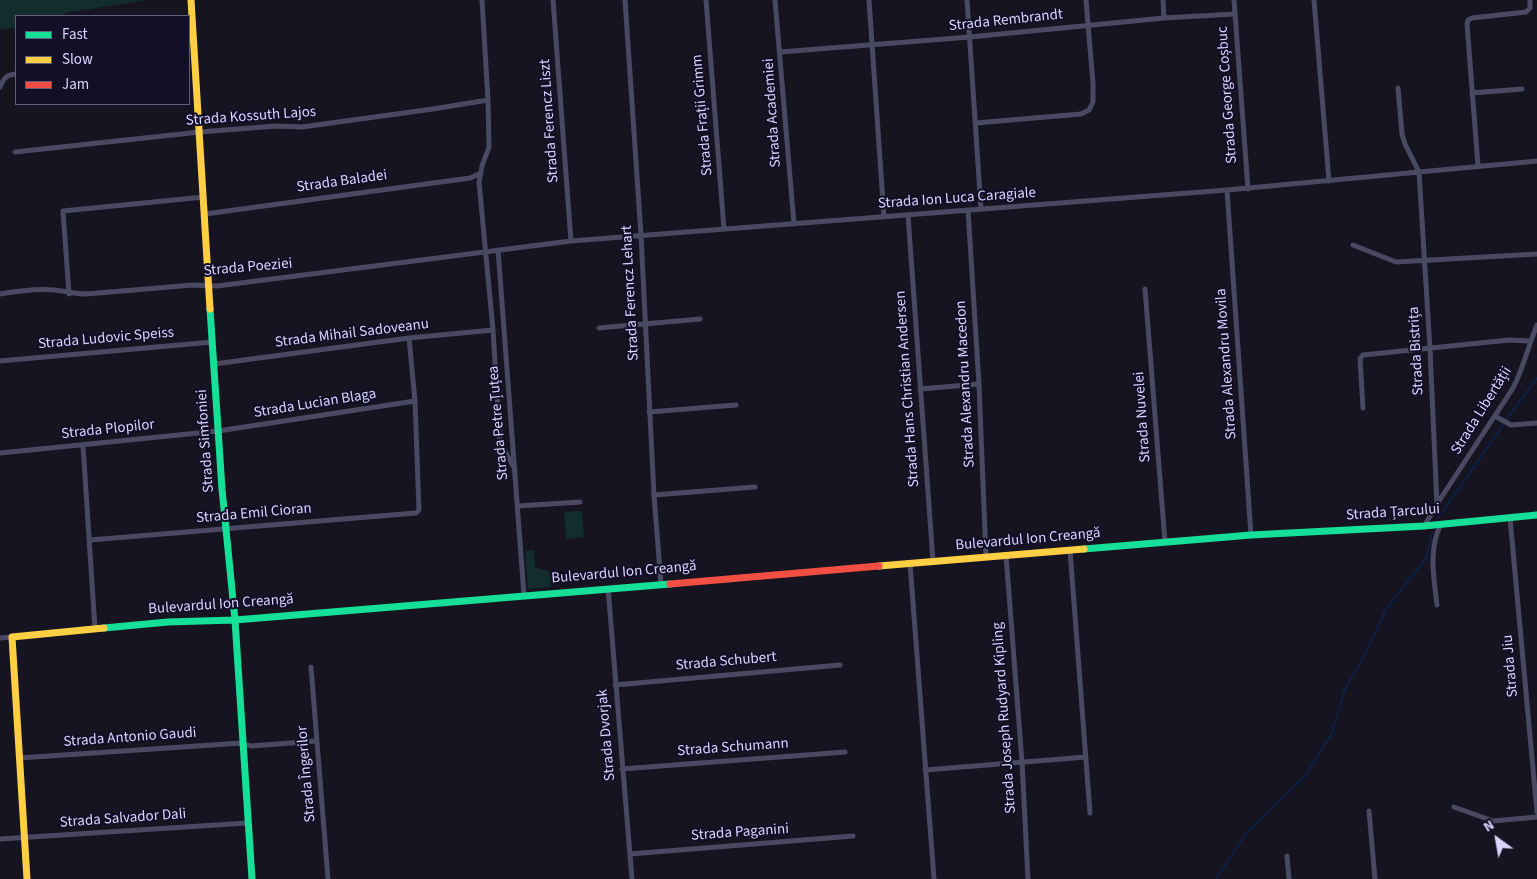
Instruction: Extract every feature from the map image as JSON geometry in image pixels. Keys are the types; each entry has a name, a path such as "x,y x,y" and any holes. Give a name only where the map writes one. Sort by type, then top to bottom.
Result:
{"street":[{"name":"Strada Simfoniei","path":"191,0 192,59 200,132 218,431 235,620 252,879"},
{"path":"482,0 489,147 479,182 494,337 500,443 515,469"},
{"name":"Strada Ferencz Liszt","path":"553,0 571,241"},
{"name":"Strada Ferencz Lehart","path":"625,0 654,495 661,584"},
{"name":"Strada Frații Grimm","path":"706,0 724,229"},
{"name":"Strada Academiei","path":"775,0 794,224"},
{"path":"868,0 884,217"},
{"path":"967,0 981,209"},
{"path":"976,123 1081,114 1088,110 1093,102 1093,83 1086,0"},
{"path":"1163,0 1164,18"},
{"name":"Strada George Coșbuc","path":"1234,0 1248,188"},
{"path":"1314,0 1329,181"},
{"path":"1478,166 1468,20 1526,12 1530,8 1530,0"},
{"name":"Strada Rembrandt","path":"780,52 970,37 1164,18 1235,14"},
{"path":"0,87 4,78 8,75 15,74"},
{"path":"1398,88 1402,134 1419,172"},
{"path":"1472,93 1522,89"},
{"name":"Strada Kossuth Lajos","path":"15,152 200,132 276,126 302,127 488,100"},
{"name":"Strada Ion Luca Caragiale","path":"498,250 640,235 1227,190 1537,161"},
{"name":"Strada Bistrița","path":"1419,172 1437,505"},
{"name":"Strada Baladei","path":"205,214 470,178 481,173"},
{"name":"Strada Alexandru Movila","path":"1227,190 1251,535"},
{"path":"69,294 63,211 204,197"},
{"name":"Strada Alexandru Macedon","path":"968,210 979,384 986,557"},
{"name":"Strada Hans Christian Andersen","path":"908,215 933,561"},
{"path":"1353,245 1396,262 1537,254"},
{"name":"Strada Poeziei","path":"0,294 16,291 54,290 69,294 86,294 193,285 217,286 498,250"},
{"name":"Strada Petre Țuțea","path":"498,250 524,595"},
{"name":"Strada Nuvelei","path":"1146,289 1165,542"},
{"path":"599,328 700,319"},
{"name":"Strada Libertății","path":"1437,505 1522,372 1530,341 1537,325"},
{"name":"Strada Mihail Sadoveanu","path":"214,364 409,338 493,330"},
{"path":"494,337 504,336"},
{"path":"409,338 415,401"},
{"path":"1363,408 1360,359 1363,355 1509,340 1530,341"},
{"name":"Strada Ludovic Speiss","path":"0,361 213,342"},
{"path":"920,389 979,384"},
{"name":"Strada Lucian Blaga","path":"218,431 415,401"},
{"name":"Strada Emil Cioran","path":"90,540 416,514 419,510 415,401"},
{"path":"649,412 736,404"},
{"path":"1495,416 1511,425 1537,423"},
{"name":"Strada Plopilor","path":"0,453 218,431"},
{"path":"83,445 96,629"},
{"path":"654,495 755,487"},
{"path":"518,506 580,502"},
{"path":"1424,526 1437,505"},
{"name":"Strada Țarcului","path":"1251,535 1424,526 1537,516"},
{"name":"Strada Jiu","path":"1510,518 1537,812"},
{"path":"1437,605 1433,552 1436,533 1441,524"},
{"name":"Bulevardul Ion Creangă","path":"0,638 168,622 235,620 1251,535"},
{"path":"1070,550 1090,814"},
{"name":"Strada Joseph Rudyard Kipling","path":"1006,555 1022,762 1028,879"},
{"path":"910,563 934,879"},
{"name":"Strada Dvorjak","path":"608,588 632,879"},
{"path":"12,637 27,879"},
{"name":"Strada Schubert","path":"615,685 840,665"},
{"name":"Strada Îngerilor","path":"311,667 328,879"},
{"name":"Strada Antonio Gaudi","path":"20,758 317,741"},
{"name":"Strada Schumann","path":"622,769 845,752"},
{"path":"925,770 1086,757"},
{"path":"1454,807 1493,821 1537,817"},
{"path":"1369,811 1375,879"},
{"name":"Strada Salvador Dali","path":"0,840 248,823"},
{"name":"Strada Paganini","path":"630,854 853,836"},
{"path":"1287,856 1289,879"}],"green space":[{"path":"0,0 147,0 63,15 15,15 15,28 0,30"},
{"path":"582,511 584,537 566,539 564,512"},
{"path":"534,550 535,567 550,572 551,587 528,589 525,551"}],"waterway":[{"path":"1438,517 1537,378"},
{"path":"1216,879 1247,832 1305,776 1331,735 1345,689 1363,659 1386,609 1427,557 1432,532"}],"traffic: fast":[{"path":"210,309 222,489 235,620 252,879"},
{"path":"1084,549 1251,535 1424,526 1537,515"},
{"path":"104,628 168,622 235,620 670,584"}],"traffic: slow":[{"path":"191,0 210,309"},
{"path":"879,566 1084,549"},
{"path":"27,879 12,637 104,628"}],"traffic: jam":[{"path":"670,584 879,566"}]}
